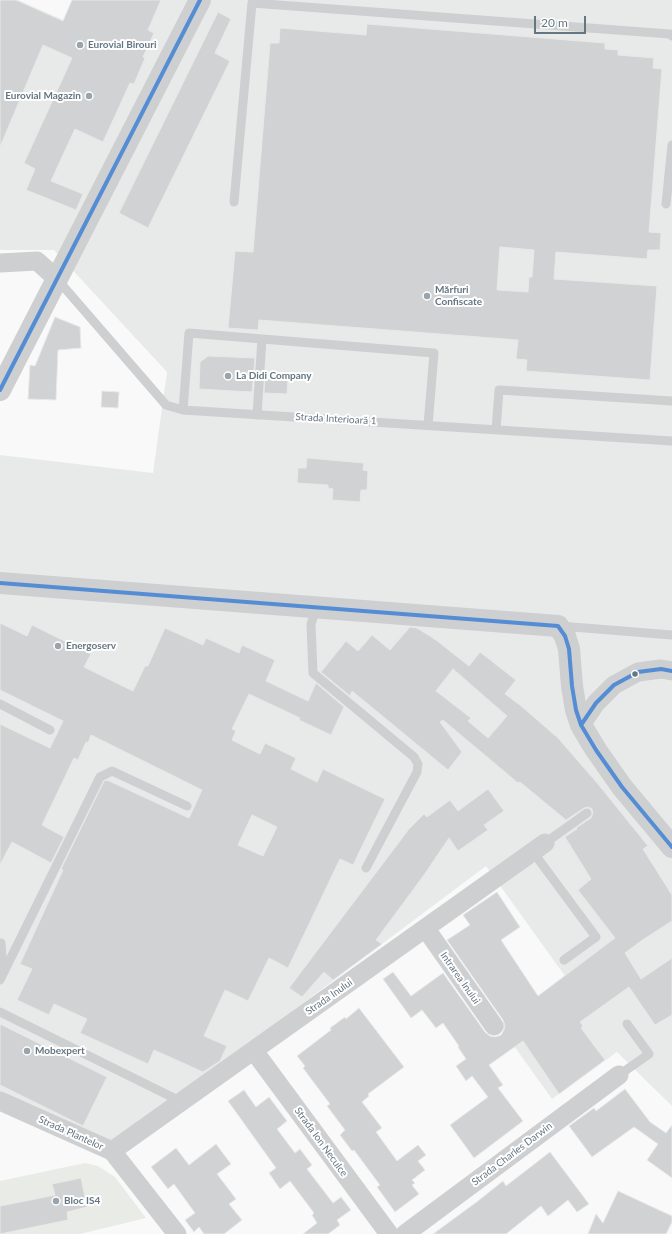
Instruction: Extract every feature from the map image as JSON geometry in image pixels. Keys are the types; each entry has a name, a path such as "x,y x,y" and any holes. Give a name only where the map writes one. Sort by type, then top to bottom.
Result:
{"street":[{"path":"0,390 200,0"},
{"path":"0,263 37,261 57,279"},
{"path":"0,583 558,626 565,636 569,650 572,686 576,710 581,725 596,750 622,787 672,847"},
{"path":"581,725 596,703 614,685 638,672 661,669 672,671"},
{"name":"Strada Inului","path":"112,1151 426,929 539,847"},
{"name":"Intrarea Inului","path":"426,929 494,1026"},
{"name":"Strada Ion Neculce","path":"254,1051 389,1234"},
{"name":"Strada Charles Darwin","path":"405,1234 619,1075"},
{"name":"Strada Plantelor","path":"0,1101 112,1151 177,1234"}],"lane":[{"path":"234,202 251,1 670,34 672,36"},
{"path":"666,204 672,145"},
{"name":"Strada Interioară 1","path":"57,279 166,404 183,410 672,441"},
{"path":"183,410 189,333 434,353 428,425"},
{"path":"257,415 262,339"},
{"path":"496,430 499,390 672,401"},
{"path":"317,607 310,624 313,673 414,757 418,764 417,772 366,868"},
{"path":"558,626 672,635"},
{"path":"0,704 50,730"},
{"path":"2,976 100,777 112,771 187,806"},
{"path":"564,960 596,937 539,847 587,813"},
{"path":"1,943 2,976"},
{"path":"0,1012 182,1102"},
{"path":"619,1075 648,1054 628,1024"}],"shaded area":[{"path":"0,0 18,0 88,31 102,0 672,0 672,1106 617,1052 552,1099 499,1025 565,976 486,866 106,1151 0,1106 0,455 153,473 167,372 54,250 0,249"},
{"path":"85,1163 98,1166 115,1177 146,1218 80,1234 0,1234 68,1220 67,1212 87,1207 81,1179 53,1184 55,1195 0,1206 0,1181"}],"building":[{"path":"0,0 16,0 63,21 72,0 161,0 148,30 154,33 143,57 145,58 134,84 130,83 103,142 75,129 51,181 83,194 76,210 26,190 35,169 24,163 72,58 43,45 0,147"},
{"path":"218,12 231,19 215,53 230,61 148,228 119,213"},
{"path":"367,24 605,43 605,49 618,50 618,55 654,58 653,68 662,69 649,232 661,233 660,250 648,250 647,259 556,252 554,279 657,286 650,380 526,371 527,360 516,359 518,340 259,320 258,330 228,328 235,251 253,252 270,43 279,43 280,28 366,35","holes":["500,247 534,250 532,277 529,277 528,292 497,290"]},
{"path":"55,317 80,327 81,348 58,350 56,400 28,399 30,365 35,366"},
{"name":"La Didi Company","path":"208,356 255,358 252,392 199,389 200,362"},
{"path":"265,378 288,380 287,394 264,393"},
{"path":"102,391 119,392 118,408 101,407"},
{"path":"307,458 364,463 363,470 368,471 367,490 361,490 360,502 332,500 333,489 328,488 328,485 297,483 298,468 306,468"},
{"path":"0,623 27,636 32,625 91,654 84,667 133,691 145,666 148,666 165,628 203,645 206,638 239,653 242,645 275,660 266,681 308,701 316,683 344,707 331,735 299,720 300,718 249,694 232,729 236,731 232,740 260,754 265,743 296,758 291,769 317,782 323,769 385,799 353,865 340,859 288,968 269,958 248,1001 225,990 204,1036 227,1046 220,1061 203,1072 154,1050 148,1064 80,1033 87,1019 54,1004 49,1015 17,1000 32,969 20,964 63,870 61,869 104,781 107,780 189,818 202,790 91,735 88,743 86,742 78,760 74,758 42,825 64,837 51,863 12,842 0,865 0,724 50,748 63,721 0,690","holes":["252,815 277,827 263,856 238,845"]},
{"path":"410,627 417,628 436,640 469,666 480,652 516,680 505,694 558,738 598,784 648,846 643,849 672,895 672,921 625,953 641,979 672,958 672,1015 655,1025 629,987 580,1022 583,1026 581,1028 605,1060 559,1094 523,1041 489,1065 503,1085 498,1088 523,1121 474,1158 450,1125 488,1097 472,1076 466,1081 456,1066 466,1059 443,1023 436,1028 422,1010 411,1018 383,979 393,972 411,996 443,973 485,1032 490,1036 495,1037 501,1035 504,1030 505,1025 503,1020 447,940 470,925 463,915 497,892 520,927 501,940 538,996 615,938 578,890 591,879 565,837 591,818 593,813 592,809 589,807 584,808 566,820 520,782 518,783 443,720 440,722 462,752 448,770 352,691 350,696 321,672 346,641 358,651 372,635 390,650","holes":["453,669 507,716 488,738 468,721 471,718 436,691"]},
{"path":"488,789 504,811 484,825 488,830 458,851 449,838 424,875 376,940 382,944 333,980 324,972 302,997 289,988 409,829 424,814 427,817 450,800 458,811"},
{"path":"359,1008 404,1067 368,1094 369,1096 362,1102 382,1128 376,1132 397,1161 418,1145 426,1155 418,1161 425,1170 412,1180 415,1183 412,1185 419,1194 395,1212 377,1187 380,1185 354,1150 352,1151 340,1135 345,1130 327,1106 330,1104 303,1068 305,1066 297,1056 331,1030 330,1028 345,1017 346,1019"},
{"name":"Mobexpert","path":"0,1024 107,1077 83,1126 0,1085"},
{"path":"625,1089 650,1122 666,1133 672,1125 672,1178 647,1160 658,1144 634,1127 592,1157 569,1126 594,1108 596,1111"},
{"path":"244,1090 256,1107 269,1097 287,1121 277,1129 295,1153 300,1149 312,1165 307,1169 333,1203 341,1197 351,1210 337,1220 340,1225 328,1234 303,1234 317,1223 312,1215 314,1213 290,1181 280,1189 269,1173 276,1168 228,1101"},
{"path":"216,1144 231,1164 217,1174 236,1199 229,1204 242,1220 224,1234 204,1234 199,1227 194,1232 185,1220 195,1213 174,1184 168,1189 151,1167 176,1148 189,1165"},
{"path":"550,1152 589,1204 577,1212 568,1200 548,1216 541,1206 506,1234 433,1234 503,1181 506,1186"},
{"name":"Bloc IS4","path":"81,1178 87,1207 67,1212 68,1220 0,1234 0,1206 55,1195 52,1184"},
{"path":"618,1191 672,1216 672,1222 666,1234 588,1234 596,1214 603,1223"}],"transit line":[{"path":"0,390 200,0"},
{"path":"0,583 558,626"},
{"path":"558,626 565,636 569,649 572,686 576,710 581,725 596,750 622,787 672,847"},
{"path":"581,725 596,703 614,685 638,672 661,669 672,671"}],"place":[{"name":"Eurovial Birouri","path":"80,45"},
{"name":"Eurovial Magazin","path":"89,96"},
{"name":"Mărfuri Confiscate","path":"427,296"},
{"name":"La Didi Company","path":"228,376"},
{"name":"Energoserv","path":"58,646"},
{"name":"Mobexpert","path":"27,1051"},
{"name":"Bloc IS4","path":"56,1201"}]}
